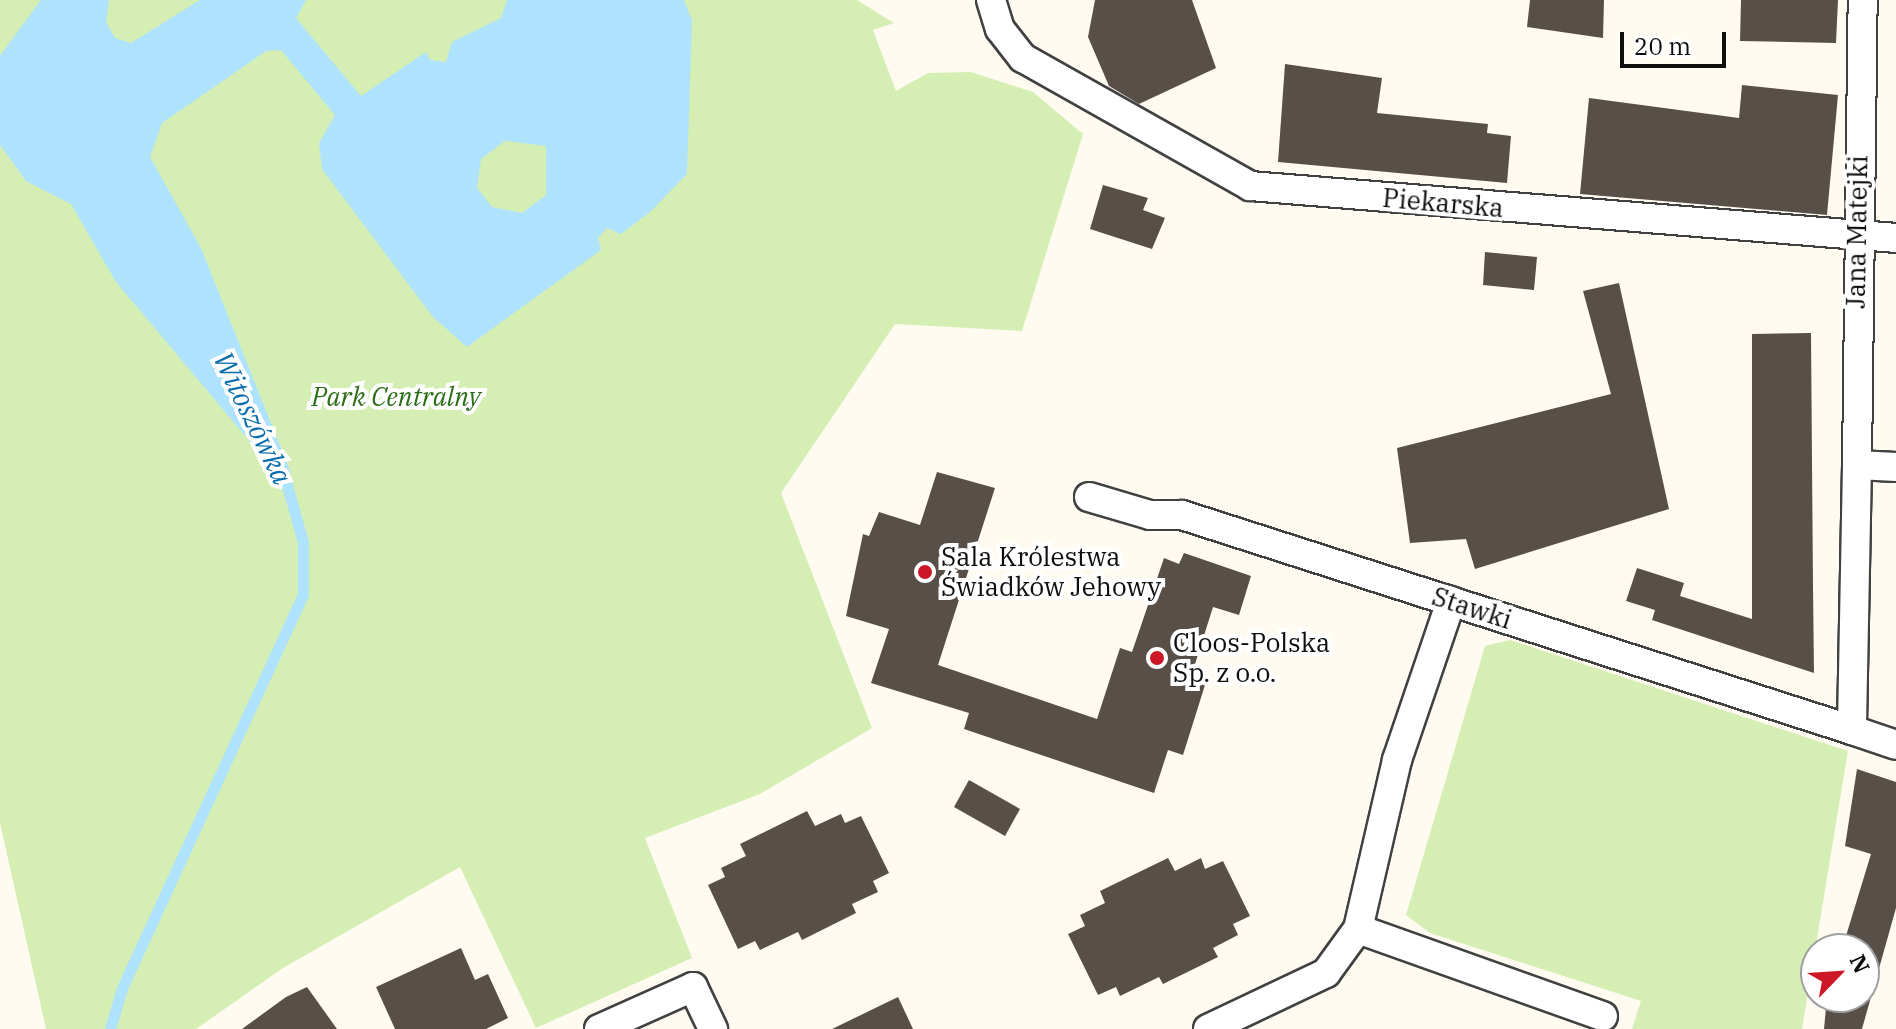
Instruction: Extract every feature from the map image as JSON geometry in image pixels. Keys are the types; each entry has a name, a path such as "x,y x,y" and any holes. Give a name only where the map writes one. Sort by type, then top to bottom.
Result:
{"street":[{"name":"Piekarska","path":"991,0 1000,29 1023,58 1250,186 1855,238 1896,238"},
{"name":"Jana Matejki","path":"1852,730 1857,465 1855,238 1863,0"},
{"path":"1857,465 1896,467"},
{"name":"Stawki","path":"1089,497 1150,515 1182,515 1896,745"},
{"path":"1208,1029 1326,973 1358,929 1397,760 1451,601"},
{"path":"1358,929 1603,1016"},
{"path":"599,1029 693,987 713,1029"}],"green space":[{"name":"Park Centralny","path":"0,0 857,0 894,23 873,30 896,91 928,73 971,72 1033,92 1083,134 1022,331 895,324 781,493 872,728 760,794 645,838 692,958 536,1028 460,867 283,968 196,1029 46,1029 0,823"},
{"path":"1510,640 1848,751 1818,933 1800,933 1800,1013 1805,1013 1802,1029 1632,1029 1641,1001 1430,933 1406,915 1485,646"}],"water":[{"path":"41,0 109,0 106,22 115,38 131,43 200,0 306,0 296,18 361,96 426,52 430,60 446,62 452,42 501,18 507,0 684,0 692,20 687,174 650,212 621,234 607,228 598,238 601,250 467,347 433,317 322,169 319,143 335,115 281,50 266,51 162,123 150,157 201,248 291,473 279,476 116,282 71,204 26,181 0,145 0,56","holes":["505,141 546,146 546,195 522,213 492,207 477,188 481,159"]}],"building":[{"path":"1095,0 1192,0 1216,68 1139,104 1109,86 1088,37"},
{"path":"1530,0 1604,0 1603,38 1527,27"},
{"path":"1741,0 1838,0 1836,43 1740,41"},
{"path":"1285,64 1382,78 1377,113 1488,124 1487,133 1511,136 1507,183 1278,162"},
{"path":"1742,85 1838,95 1827,215 1580,194 1589,98 1739,118"},
{"path":"1103,185 1148,198 1143,210 1165,218 1152,249 1090,229"},
{"path":"1485,252 1537,257 1534,290 1483,285"},
{"path":"1619,283 1669,509 1475,569 1466,539 1410,543 1397,448 1611,394 1583,291"},
{"path":"1811,333 1814,673 1652,620 1655,610 1626,601 1637,568 1684,583 1680,596 1752,619 1752,334"},
{"path":"937,472 995,488 938,665 1097,719 1120,648 1132,652 1164,558 1179,564 1184,553 1251,576 1239,615 1213,607 1190,680 1205,685 1183,755 1168,750 1154,793 964,729 969,713 871,683 889,629 846,616 863,534 869,536 879,512 920,525"},
{"path":"1857,769 1896,782 1896,908 1880,965 1880,933 1847,933 1871,854 1845,846"},
{"path":"969,780 1020,809 1005,836 954,807"},
{"path":"807,811 815,826 841,814 845,823 861,816 889,873 873,881 878,892 852,904 856,913 802,940 798,932 760,950 755,941 738,949 708,885 725,877 721,868 746,856 740,844"},
{"path":"1168,858 1175,871 1201,858 1205,869 1223,861 1250,916 1233,924 1238,935 1213,948 1218,957 1163,984 1159,977 1120,996 1116,987 1098,995 1068,934 1085,926 1080,915 1105,903 1100,891"},
{"path":"461,948 475,980 488,974 508,1018 486,1029 395,1029 376,987"},
{"path":"307,987 337,1029 242,1029 286,997"},
{"path":"898,997 913,1029 832,1029"},
{"path":"1826,1013 1866,1013 1862,1029 1824,1029"}],"waterway":[{"name":"Witoszówka","path":"110,1029 122,988 303,595 303,542 281,464"}],"place":[{"name":"Sala Królestwa Świadków Jehowy","path":"925,572"},
{"name":"Cloos-Polska Sp. z o.o.","path":"1157,658"}]}
